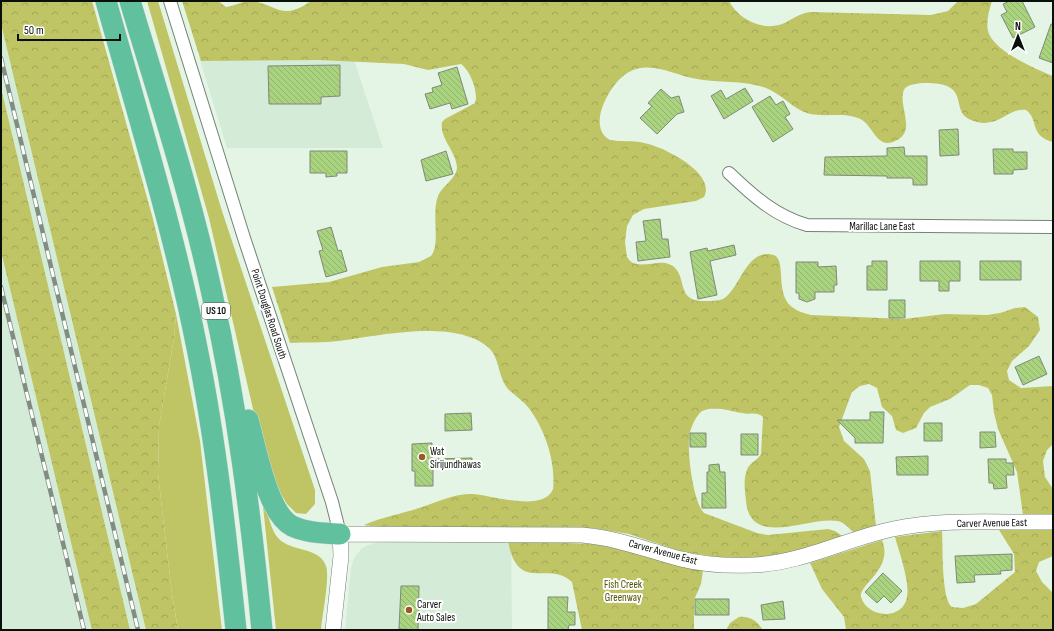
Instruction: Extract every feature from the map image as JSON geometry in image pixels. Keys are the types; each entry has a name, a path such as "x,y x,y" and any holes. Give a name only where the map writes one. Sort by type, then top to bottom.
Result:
{"highway":[{"name":"US 10","path":"106,1 172,239 196,340 218,468 236,630"},
{"name":"US 10","path":"130,1 190,206 212,294 227,363 242,452 262,630"},
{"path":"212,294 257,453 276,509 284,520 298,528 313,532 340,534"}],"street":[{"name":"Point Douglas Road South","path":"170,1 244,238 330,494 340,534 341,556 333,630"},
{"name":"Marillac Lane East","path":"729,173 769,208 791,220 807,225 1053,227"},
{"name":"Carver Avenue East","path":"340,534 582,535 618,540 697,562 717,565 753,565 797,559 880,532 914,525 1053,522"}],"shaded area":[{"path":"1,24 70,313 146,630 1,630"},
{"path":"199,57 353,57 383,148 227,148"},
{"path":"384,541 511,541 512,630 345,630 351,568 354,558 362,548"}],"green space":[{"path":"1,1 92,1 153,219 176,314 174,338 159,426 158,474 172,594 178,630 146,630 1,24"},
{"path":"147,1 158,1 222,211 315,490 315,504 306,514 296,513 287,504 278,489 259,435 209,218"},
{"path":"182,1 218,1 226,7 251,1 286,11 301,7 311,1 729,1 738,13 750,21 764,26 771,26 783,24 801,14 810,12 931,15 948,11 958,1 992,1 987,24 988,31 992,38 1006,52 1036,69 1053,76 1053,142 1040,136 1030,114 1026,110 1014,112 996,121 988,123 980,123 971,120 961,111 958,98 951,88 942,85 920,83 905,88 903,100 906,128 904,134 899,139 891,143 885,143 858,118 846,115 820,115 807,113 772,91 757,85 697,79 655,68 638,69 629,72 622,77 608,94 603,104 600,115 600,125 603,134 610,140 640,142 663,149 686,162 703,179 706,188 704,197 696,201 644,209 633,215 627,226 625,242 627,257 630,261 640,264 666,263 676,269 680,275 685,293 695,300 712,301 723,299 729,294 751,262 758,256 766,254 776,256 779,260 784,296 787,302 796,310 811,315 904,319 945,314 987,315 1025,307 1038,317 1040,330 1029,346 1012,361 1007,371 1009,380 1021,388 1053,386 1053,444 1047,450 1043,461 1045,477 1053,489 1053,515 1023,515 1017,472 998,429 992,395 988,388 979,385 970,385 950,399 930,407 924,413 916,428 903,433 896,430 892,416 882,407 877,388 869,384 860,386 852,392 839,427 844,441 864,459 870,471 876,526 854,533 844,524 837,521 825,521 782,527 769,527 758,524 750,515 746,501 745,481 748,468 761,454 763,417 756,414 745,414 712,408 702,411 694,421 689,440 691,474 700,507 704,513 757,533 768,535 828,529 835,531 844,537 783,555 751,558 725,558 683,552 629,534 592,528 377,527 364,525 459,495 472,494 516,501 528,501 539,500 548,496 553,489 553,468 551,457 540,425 528,407 506,386 496,358 489,348 474,339 457,334 437,331 395,333 333,342 290,343 272,287 329,282 382,267 419,262 431,256 434,250 436,236 435,212 438,196 452,179 457,168 454,156 443,134 442,122 475,103 476,94 473,82 468,71 461,64 428,70 404,64 319,60 201,61"},
{"path":"1,88 130,630 92,630 1,251"},
{"path":"176,314 200,441 222,630 178,630 172,594 158,474 159,426 174,338"},
{"path":"263,506 265,506 272,528 279,539 291,546 318,556 323,560 326,566 327,579 321,630 276,630"},
{"path":"999,530 1053,530 1053,556 1039,562 1036,571 1042,582 1053,593 1053,630 846,630 844,617 822,589 810,563 882,540 884,550 880,568 865,587 861,597 870,609 877,613 892,613 899,610 904,605 908,590 906,575 895,537 942,531 944,584 948,602 952,607 963,608 976,604 1015,572 1014,554"},
{"name":"Fish Creek Greenway","path":"508,541 598,544 703,570 701,584 694,600 694,630 582,630 572,582 563,576 553,573 526,572 519,567 513,557"},
{"path":"739,617 747,617 753,620 763,630 726,630 730,623"}],"building":[{"path":"1010,1 1022,1 1035,27 1013,38 1001,15 1007,12 1003,4"},
{"path":"1051,24 1053,24 1053,63 1039,58"},
{"path":"340,65 340,96 321,97 321,104 269,104 268,66"},
{"path":"457,67 468,104 452,109 450,103 430,109 425,94 433,92 432,88 442,85 438,73"},
{"path":"745,88 753,101 724,119 711,96 721,90 726,99"},
{"path":"661,89 671,98 679,96 684,112 677,114 657,134 640,118 652,106 648,103"},
{"path":"770,96 776,105 783,101 790,114 785,117 793,129 773,142 752,107"},
{"path":"958,129 959,155 940,156 939,130"},
{"path":"904,147 905,156 927,156 927,185 913,185 913,179 911,178 824,175 825,157 887,156 887,148"},
{"path":"993,149 1013,149 1013,152 1027,152 1027,169 1013,170 1013,174 994,174"},
{"path":"310,151 347,151 347,173 337,173 337,176 326,177 326,173 310,173"},
{"path":"446,151 453,174 426,181 421,160"},
{"path":"660,219 662,239 668,239 670,257 638,261 636,242 646,241 643,221"},
{"path":"331,227 338,251 341,250 347,271 326,277 319,251 323,250 317,231"},
{"path":"734,245 736,255 710,261 717,295 698,299 690,252 707,248 708,251"},
{"path":"872,261 887,261 887,290 867,290 867,266 872,266"},
{"path":"920,261 960,261 960,281 949,281 949,291 939,291 939,281 920,281"},
{"path":"980,261 1021,261 1021,280 980,280"},
{"path":"796,262 818,262 818,267 836,266 837,285 834,285 834,292 815,292 815,299 807,302 799,299 799,293 796,293"},
{"path":"889,300 905,300 905,318 889,318"},
{"path":"1039,356 1047,374 1023,385 1015,367"},
{"path":"870,412 884,412 883,443 855,443 855,438 837,420 870,420"},
{"path":"471,413 472,430 445,431 445,414"},
{"path":"924,423 942,423 942,441 924,441"},
{"path":"980,432 995,432 996,447 980,448"},
{"path":"690,433 706,433 706,447 690,447"},
{"path":"741,434 758,434 758,455 741,455"},
{"name":"Wat Sirijundhawas","path":"432,443 432,459 472,458 472,467 433,469 433,486 415,486 415,471 412,471 412,444"},
{"path":"928,456 928,475 897,475 896,457"},
{"path":"988,459 1006,459 1006,463 1013,463 1014,475 1006,475 1007,488 994,489 993,483 989,483"},
{"path":"719,464 720,472 725,472 726,508 702,508 702,493 707,493 707,472 709,472 709,465"},
{"path":"1012,554 1012,570 1000,571 1001,574 974,575 975,582 957,583 955,556"},
{"path":"883,573 902,591 891,603 884,596 877,603 865,592"},
{"name":"Carver Auto Sales","path":"401,586 419,586 418,630 399,629"},
{"path":"548,597 568,597 567,612 575,612 575,625 569,625 568,630 548,630"},
{"path":"695,599 729,599 729,615 695,615"},
{"path":"783,601 785,619 763,620 761,605"}],"railway":[{"path":"1,58 138,630"},
{"path":"1,287 84,630"}],"place":[{"name":"Wat Sirijundhawas","path":"422,457"},
{"name":"Carver Auto Sales","path":"409,610"}]}
